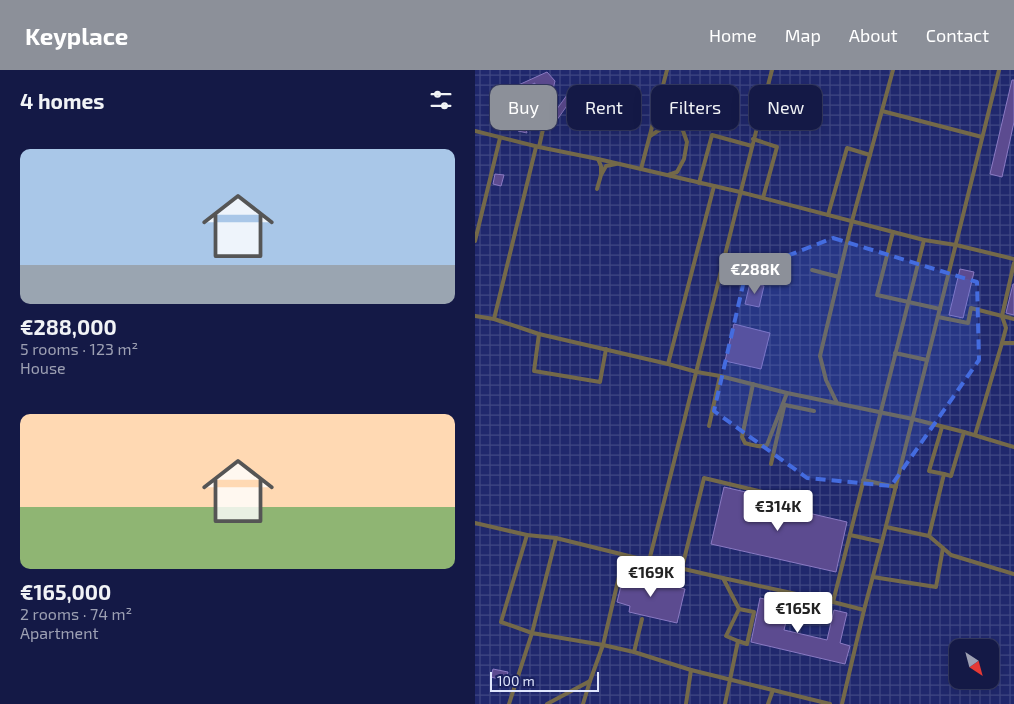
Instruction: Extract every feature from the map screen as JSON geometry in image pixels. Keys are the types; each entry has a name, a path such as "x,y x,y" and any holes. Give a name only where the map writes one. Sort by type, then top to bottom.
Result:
{"lane":[{"path":"641,169 667,70"},
{"path":"649,561 753,139 772,70"},
{"path":"837,403 826,380 820,356 852,221 893,70"},
{"path":"842,704 999,70"},
{"path":"882,111 983,137"},
{"path":"650,136 667,125 682,128 687,142 684,159 677,172 667,175"},
{"path":"494,320 542,130"},
{"path":"475,132 740,192 924,240 956,245 1014,259"},
{"path":"699,183 712,135 752,146"},
{"path":"475,241 477,224 500,138"},
{"path":"753,139 777,147 763,198"},
{"path":"828,215 847,148 870,155"},
{"path":"598,159 601,166 601,175"},
{"path":"597,189 606,166 618,164"},
{"path":"668,364 714,186"},
{"path":"893,232 877,295 940,309"},
{"path":"833,602 924,240"},
{"path":"975,435 1003,343 1005,328 1003,316 1014,263"},
{"path":"812,270 839,276"},
{"path":"938,317 968,323 971,308 1014,319"},
{"path":"475,316 539,334 697,372 942,426 1014,447"},
{"path":"539,334 534,371 600,382 606,350"},
{"path":"1003,343 1014,343"},
{"path":"895,353 927,360"},
{"path":"709,426 720,376"},
{"path":"753,384 742,437 745,443 763,447 767,445 787,393"},
{"path":"771,464 787,393"},
{"path":"785,405 814,411"},
{"path":"942,426 929,471 951,476 964,432"},
{"path":"929,536 944,474"},
{"path":"682,568 704,478 804,502"},
{"path":"863,480 896,488"},
{"path":"475,523 527,535 556,538 865,610"},
{"path":"886,527 929,536 951,556 1014,574"},
{"path":"527,535 501,622 532,633 634,652 691,670 773,690 809,702 830,704"},
{"path":"850,535 882,542"},
{"path":"509,704 532,633 556,538"},
{"path":"873,578 936,587 943,548"},
{"path":"583,704 589,681 603,645 624,555"},
{"path":"723,578 739,609"},
{"path":"739,609 754,612 747,644 726,636 739,609"},
{"path":"634,652 642,619"},
{"path":"725,704 738,641"},
{"path":"686,704 691,670"},
{"path":"547,704 589,681"},
{"path":"768,704 773,690"}],"highlighted area":[{"path":"833,238 977,282 979,360 891,486 807,478 714,411 746,272"}],"shaded area":[{"path":"475,70 1014,70 1014,704 475,704"}],"building":[{"path":"547,72 555,81 554,85 535,85 535,83 518,85"},
{"path":"1012,80 1014,80 1014,122 1002,177 990,174"},
{"path":"567,95 567,106 557,120 557,109"},
{"path":"526,130 527,133 518,131"},
{"path":"495,174 504,175 501,186 493,184"},
{"path":"960,269 974,272 963,318 949,315"},
{"path":"750,283 764,286 759,307 745,304"},
{"path":"1014,284 1014,315 1006,313"},
{"path":"734,324 770,333 761,369 725,361"},
{"path":"724,487 750,493 748,499 847,522 836,572 711,544"},
{"path":"624,574 685,589 677,623 629,612 630,606 617,602"},
{"path":"760,598 790,605 784,630 827,640 834,610 847,613 840,643 850,646 845,664 751,642"},
{"path":"493,669 508,672 506,681 491,677"}]}
